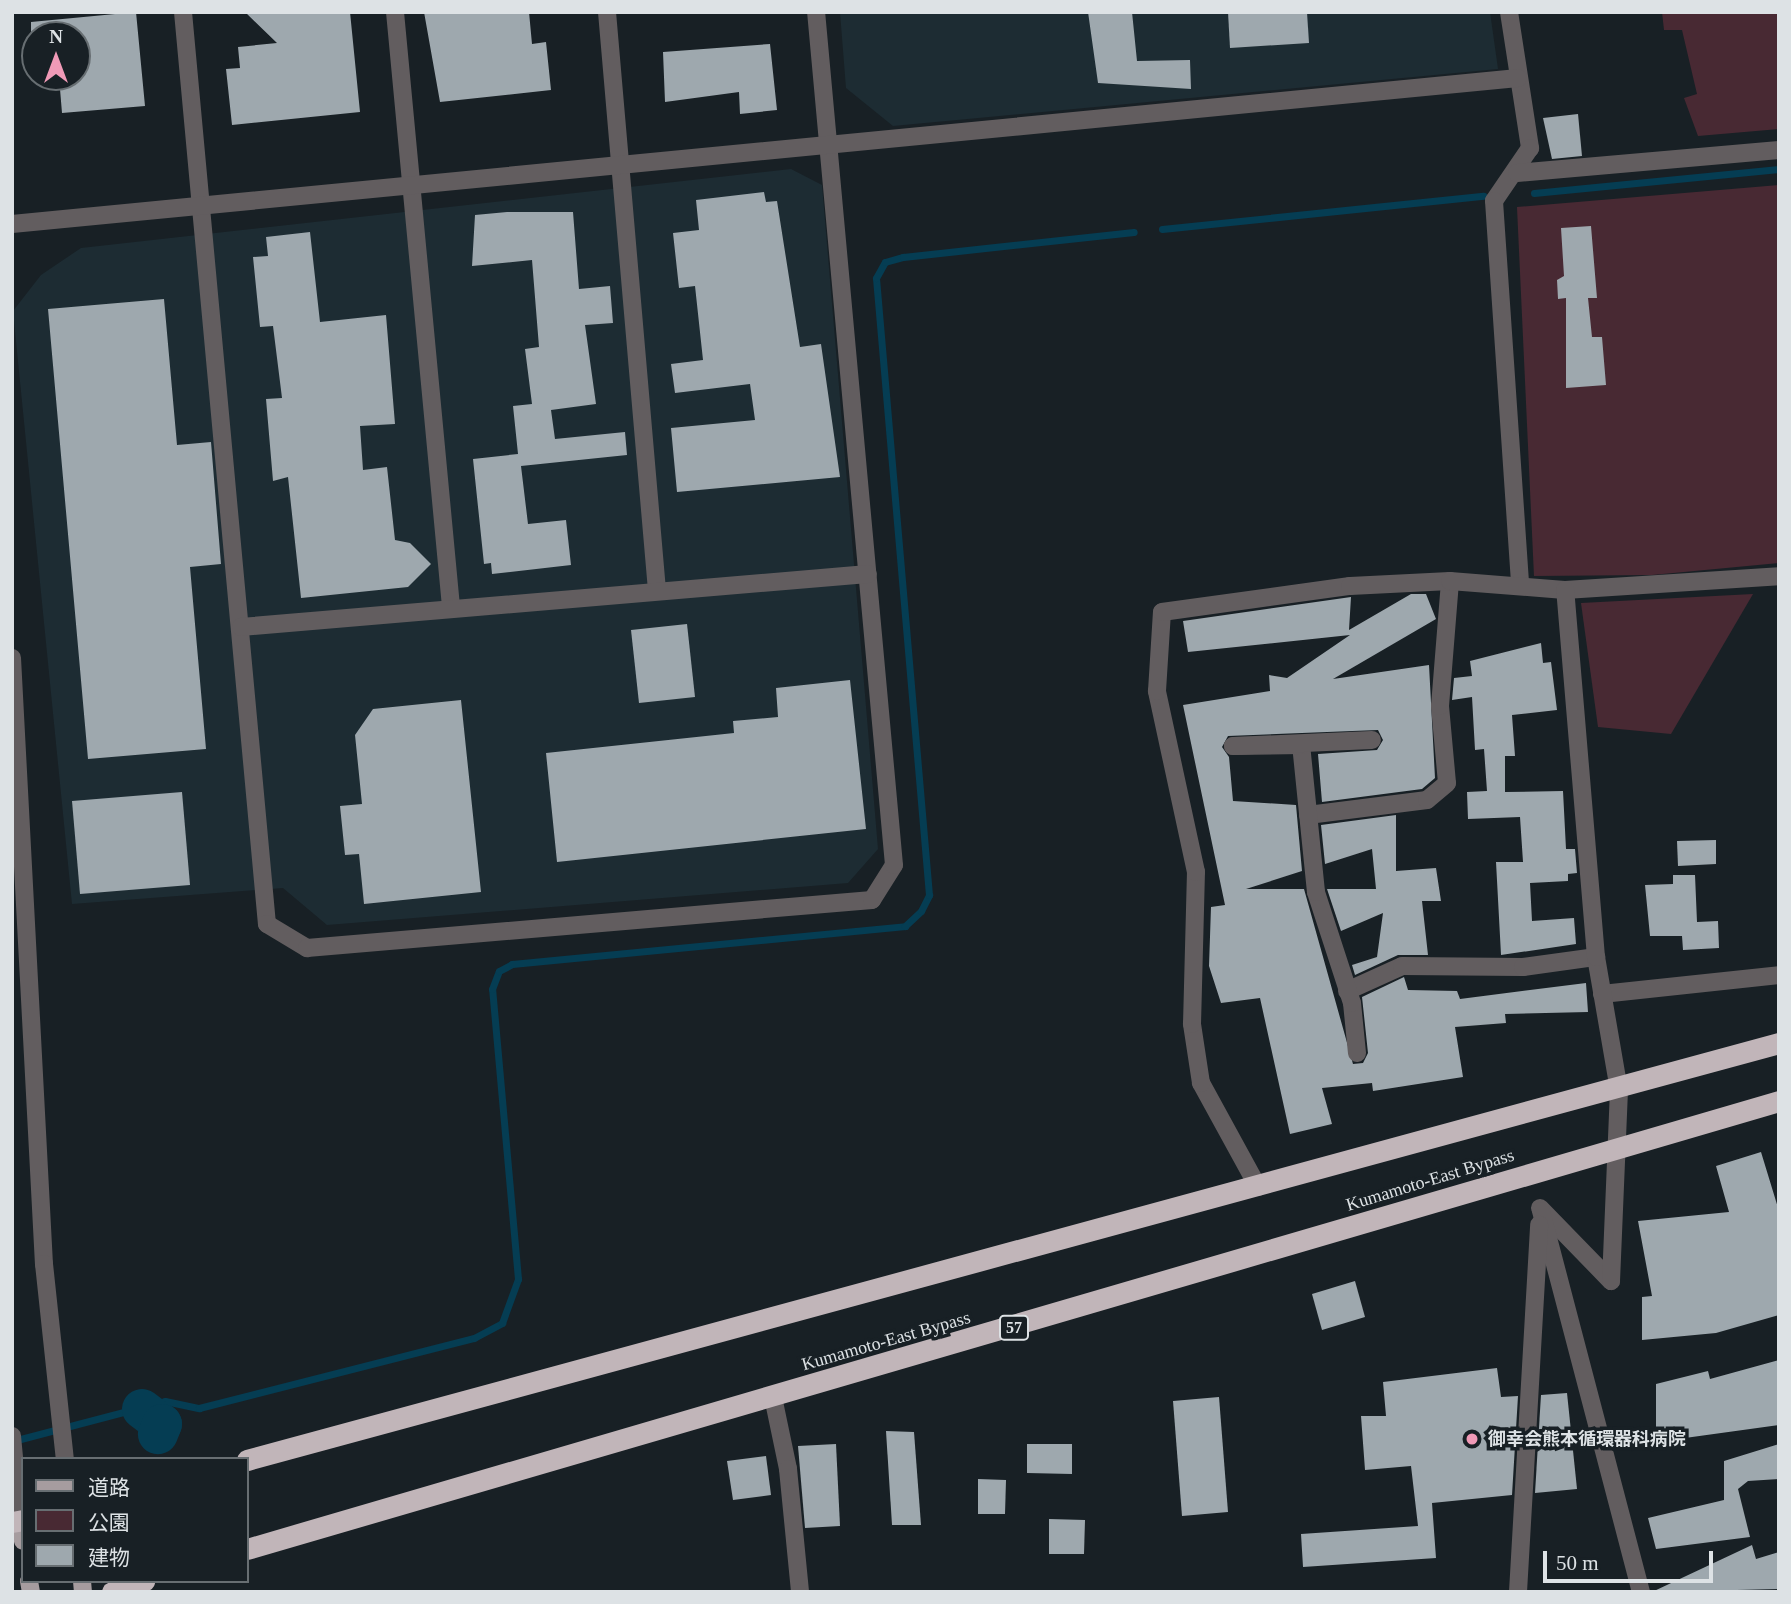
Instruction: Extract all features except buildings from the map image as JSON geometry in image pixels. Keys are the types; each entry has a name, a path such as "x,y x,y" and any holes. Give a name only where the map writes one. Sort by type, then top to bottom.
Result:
{"highway":[{"name":"Kumamoto-East Bypass","path":"248,1460 1619,1090 1779,1043"},
{"name":"Kumamoto-East Bypass","path":"248,1549 1779,1101"},
{"path":"112,1592 138,1583"}],"street":[{"path":"183,12 267,925 307,948 872,900 894,865 816,12"},
{"path":"395,12 451,607"},
{"path":"607,12 657,590"},
{"path":"1509,12 1530,148 1517,173 1494,201 1520,585"},
{"path":"12,224 827,141 1518,78"},
{"path":"1517,173 1779,150"},
{"path":"241,627 451,607 868,574"},
{"path":"1258,1187 1201,1083 1192,1024 1196,872 1157,691 1162,612 1350,586 1450,581 1565,590 1779,576"},
{"path":"1308,815 1427,800 1447,783 1440,706 1450,581"},
{"path":"1540,1208 1611,1281 1614,1148 1619,1090 1596,957 1565,590"},
{"path":"12,658 44,1265 64,1457"},
{"path":"1357,1053 1347,991 1316,892 1301,745 1233,746 1371,740"},
{"path":"1347,991 1402,966 1523,967 1596,957"},
{"path":"1602,994 1779,975"},
{"path":"1518,1592 1540,1208"},
{"path":"1540,1208 1641,1592"},
{"path":"773,1397 788,1469 800,1592"},
{"path":"12,1436 19,1526"}],"shaded area":[{"path":"840,12 1490,12 1498,69 893,126 846,88"},
{"path":"791,169 822,185 878,849 848,883 327,925 283,888 72,904 13,311 41,275 81,248"}],"green space":[{"path":"1662,12 1779,12 1779,129 1698,136 1684,98 1697,94 1682,30 1664,30"},
{"path":"1779,185 1779,563 1652,575 1534,576 1517,207"},
{"path":"1753,594 1671,734 1598,727 1581,603"}],"waterway":[{"path":"1534,193 1779,169"},
{"path":"1162,229 1483,196"},
{"path":"13,1441 165,1401 199,1408 474,1338 502,1323 518,1279 492,989 499,971 512,964 905,926 921,911 929,895 876,278 885,262 903,257 1134,232"},
{"path":"142,1409 162,1424 158,1434"}],"place":[{"name":"御幸会熊本循環器科病院","path":"1472,1439"}]}
